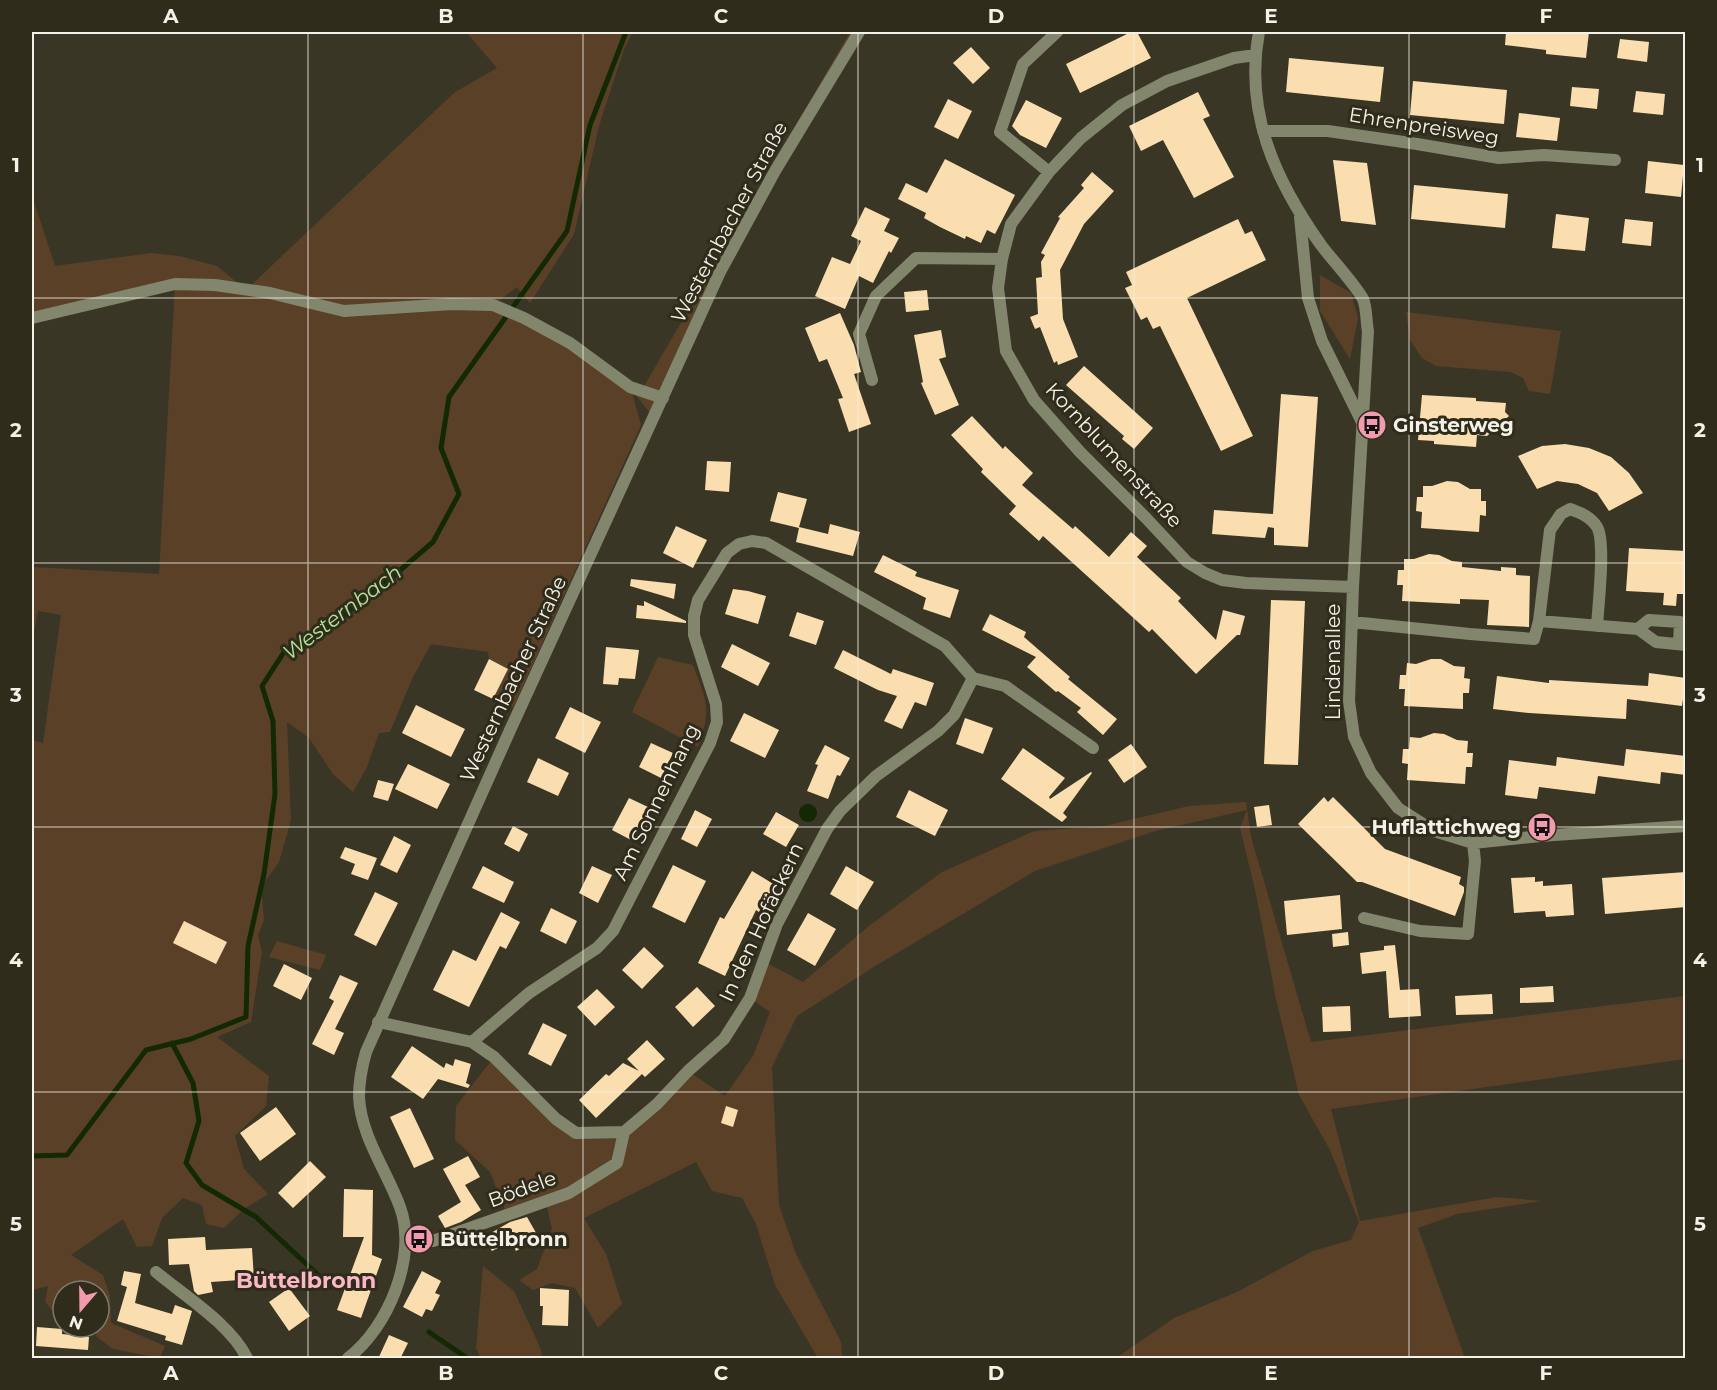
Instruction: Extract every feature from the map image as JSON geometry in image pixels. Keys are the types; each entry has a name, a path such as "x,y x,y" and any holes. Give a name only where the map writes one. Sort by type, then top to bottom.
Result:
{"street":[{"name":"Westernbacher Straße","path":"348,1359 375,1330 389,1305 398,1283 404,1256 405,1232 401,1209 364,1124 359,1097 360,1074 366,1052 720,272 775,171 859,32"},
{"path":"1048,172 1000,132 1023,64 1057,32"},
{"name":"Lindenallee","path":"1259,32 1255,56 1256,95 1263,131 1274,166 1300,216 1364,301 1368,331 1353,586 1349,701 1354,737 1371,773 1398,808 1434,831 1473,843 1686,826"},
{"name":"Kornblumenstraße","path":"1255,56 1234,58 1167,81 1122,105 1081,138 1048,172 1011,224 1002,259 998,288 1006,351 1034,400 1080,452 1187,562 1222,580 1246,583 1353,586"},
{"name":"Ehrenpreisweg","path":"1263,131 1328,131 1499,158 1544,155 1615,160"},
{"name":"Lindenallee","path":"1300,216 1308,298 1322,341 1363,423"},
{"path":"872,380 858,334 876,296 916,258 1002,259"},
{"path":"32,318 175,284 215,285 270,293 344,311 452,304 493,305 524,318 570,343 630,387 663,398"},
{"path":"1352,622 1534,639 1539,621 1550,531 1561,514 1570,509 1585,514 1598,528 1602,558 1597,626"},
{"name":"Am Sonnenhang","path":"472,1042 529,993 597,948 614,931 710,743 717,722 716,704 694,635 694,616 698,600 726,553 739,544 752,541 766,543 945,646 974,678"},
{"path":"1539,621 1638,629 1656,642 1682,645 1680,622 1649,620 1638,629"},
{"path":"974,678 1005,686 1093,748"},
{"name":"In den Hofäckern","path":"624,1132 657,1104 688,1071 724,1039 750,998 777,924 827,829 840,811 876,776 938,731 954,715 974,678"},
{"path":"1365,918 1420,931 1468,934 1475,861 1473,843"},
{"path":"378,1022 472,1042 494,1057 556,1119 576,1133 624,1132"},
{"name":"Bödele","path":"405,1232 433,1242 569,1193 617,1163 624,1132"},
{"path":"156,1272 225,1329 242,1347 247,1359"}],"shaded area":[{"path":"466,32 633,32 624,49 599,126 574,234 530,303 517,287 493,305 524,318 630,387 643,388 850,32 859,32 775,171 654,418 631,389 641,425 513,708 493,699 508,669 489,659 488,652 431,644 412,679 390,732 379,733 367,767 353,792 333,774 309,738 287,722 291,820 279,862 261,887 264,920 258,935 262,952 251,1022 217,1037 269,1076 266,1106 235,1136 244,1169 268,1194 244,1209 224,1228 206,1224 202,1205 183,1198 162,1218 152,1246 137,1247 123,1219 71,1255 103,1275 104,1279 51,1279 51,1309 45,1302 48,1286 32,1290 32,740 43,743 61,615 38,611 32,643 32,567 159,574 175,284 32,318 32,196 55,266 151,253 179,256 217,266 246,290 455,92 497,68"},
{"path":"1320,275 1351,293 1358,318 1350,359 1320,311"},
{"path":"1406,312 1561,331 1550,394 1529,391 1523,378 1511,372 1436,366 1422,358 1410,340"},
{"path":"658,657 693,665 706,705 705,723 698,747 632,712"},
{"path":"1246,802 1251,837 1311,1042 1685,996 1685,1059 1331,1109 1360,1221 1497,1197 1542,1201 1457,1214 1418,1228 1465,1358 1116,1358 1174,1318 1237,1292 1313,1251 1351,1240 1359,1222 1330,1150 1299,1095 1240,828 1247,810 1155,831 1035,871 872,968 797,1016 772,1067 779,1205 796,1254 841,1342 842,1355 847,1358 818,1358 775,1285 756,1224 742,1198 712,1191 696,1162 584,1218 606,1254 622,1304 598,1328 575,1288 552,1283 533,1290 519,1280 537,1269 552,1229 546,1202 507,1215 490,1172 455,1140 456,1106 494,1057 576,1133 624,1132 688,1071 725,1096 753,1056 770,1012 750,998 763,961 803,982 869,926 942,872 1034,831 1104,826 1189,806"},
{"path":"808,804 816,809 817,813 812,821 808,822 800,817 799,813 804,805"},
{"path":"277,941 326,955 320,970 269,957"},
{"path":"483,1266 514,1291 543,1358 481,1358 476,1348"},
{"path":"111,1323 165,1346 160,1358 113,1349 100,1339 111,1339"}],"building":[{"path":"1131,32 1137,32 1151,58 1080,93 1066,64"},
{"path":"1506,32 1589,32 1586,58 1546,54 1546,50 1505,45"},
{"path":"1620,39 1649,42 1647,62 1617,58"},
{"path":"971,47 990,68 973,84 953,63"},
{"path":"1289,58 1384,67 1380,102 1286,92"},
{"path":"1413,81 1507,90 1504,124 1410,115"},
{"path":"1572,87 1599,89 1597,109 1570,106"},
{"path":"1636,91 1665,94 1663,115 1633,112"},
{"path":"1198,92 1210,116 1203,119 1234,177 1194,198 1163,140 1141,151 1129,126"},
{"path":"948,99 972,111 958,139 934,127"},
{"path":"1026,100 1062,118 1046,148 1020,135 1012,126"},
{"path":"1519,113 1560,118 1557,141 1516,137"},
{"path":"945,159 1015,195 995,234 987,230 981,243 966,236 965,239 940,227 924,218 926,213 898,199 906,183 927,193"},
{"path":"1333,160 1367,163 1376,225 1341,221"},
{"path":"1648,161 1684,165 1681,197 1645,193"},
{"path":"1092,172 1114,191 1084,224 1060,270 1063,319 1078,357 1058,365 1057,361 1054,363 1040,327 1035,329 1030,317 1038,314 1036,278 1042,277 1041,262 1045,255 1041,253 1060,218 1058,217 1084,188 1081,185"},
{"path":"1414,185 1508,194 1505,228 1411,219"},
{"path":"865,207 890,219 884,231 899,238 891,253 889,251 873,283 859,276 845,309 815,296 832,257 850,264 861,241 851,236"},
{"path":"1556,214 1589,218 1585,251 1552,248"},
{"path":"1238,219 1245,234 1252,231 1266,260 1187,298 1253,436 1221,451 1160,326 1153,329 1147,317 1141,320 1125,288 1132,285 1126,272"},
{"path":"1625,219 1653,222 1651,246 1622,243"},
{"path":"927,290 929,310 906,312 904,292"},
{"path":"840,313 854,345 861,372 854,374 871,424 849,432 838,399 843,398 827,359 819,362 805,328"},
{"path":"941,330 946,357 939,359 959,405 935,415 921,383 923,382 914,335"},
{"path":"1084,366 1153,428 1134,449 1122,439 1124,436 1066,385"},
{"path":"1281,394 1318,397 1308,547 1274,545 1274,528 1268,527 1265,538 1212,534 1214,510 1273,514"},
{"path":"1422,395 1476,398 1476,401 1506,403 1505,412 1509,416 1487,436 1477,435 1476,447 1434,444 1434,441 1418,440"},
{"path":"972,416 1003,449 1005,446 1033,473 1022,485 1073,529 1075,526 1109,557 1131,532 1147,546 1137,557 1181,598 1178,601 1216,640 1223,610 1245,616 1240,635 1237,635 1196,674 1152,629 1149,632 1043,536 1039,541 1009,514 1016,506 981,472 983,469 951,435"},
{"path":"1565,444 1589,448 1611,457 1629,473 1643,493 1609,511 1597,493 1578,484 1557,481 1537,489 1518,456 1542,446"},
{"path":"707,461 731,462 729,492 705,490"},
{"path":"1447,481 1458,482 1470,489 1481,489 1481,501 1486,501 1486,516 1480,515 1479,532 1421,528 1422,512 1416,511 1417,497 1423,497 1423,486 1432,486"},
{"path":"778,492 807,499 799,527 828,534 830,524 860,532 853,556 796,542 799,528 770,521"},
{"path":"676,526 707,540 693,568 663,553"},
{"path":"1629,548 1686,551 1686,594 1677,594 1676,606 1663,605 1664,593 1626,591"},
{"path":"1429,554 1462,562 1462,567 1501,571 1501,567 1516,568 1516,575 1530,576 1529,627 1487,625 1489,600 1460,599 1460,604 1402,601 1403,585 1397,585 1398,570 1404,570 1404,559 1414,559"},
{"path":"883,555 917,572 915,576 959,590 950,618 923,609 926,598 874,572"},
{"path":"631,579 676,584 674,599 630,586"},
{"path":"733,589 766,596 758,624 725,614"},
{"path":"1271,600 1305,601 1298,765 1264,764"},
{"path":"644,601 686,623 636,618 637,605 644,606"},
{"path":"797,612 824,621 816,645 789,636"},
{"path":"990,614 1026,632 1024,637 1070,677 1068,679 1117,719 1103,735 1077,712 1081,708 1058,691 1056,692 1027,667 1036,657 982,630"},
{"path":"732,644 770,663 758,686 721,667"},
{"path":"606,647 639,650 635,679 619,678 618,685 603,684"},
{"path":"843,650 891,674 893,669 934,683 926,706 915,702 902,729 884,721 897,696 878,690 834,668"},
{"path":"489,659 508,669 493,699 474,690"},
{"path":"1431,659 1441,659 1454,666 1465,667 1464,678 1470,679 1469,693 1463,693 1463,709 1404,706 1405,689 1399,689 1400,675 1406,675 1407,663 1416,664"},
{"path":"1649,673 1686,678 1682,706 1627,699 1626,719 1493,709 1497,676 1549,683 1549,680 1648,686"},
{"path":"416,705 465,729 451,757 402,733"},
{"path":"570,707 601,722 585,753 555,738"},
{"path":"744,713 779,730 765,758 730,741"},
{"path":"965,718 993,728 983,754 956,744"},
{"path":"1434,733 1468,741 1467,753 1473,753 1472,767 1466,767 1465,784 1407,780 1408,764 1402,763 1403,749 1409,749 1410,737 1420,738"},
{"path":"651,743 673,753 661,778 639,767"},
{"path":"1131,744 1147,767 1124,783 1108,760"},
{"path":"825,745 850,758 840,776 837,775 828,799 807,791 818,765 815,764"},
{"path":"1023,748 1065,778 1049,797 1050,799 1092,773 1063,813 1067,817 1062,822 1001,779"},
{"path":"1626,749 1686,756 1686,775 1661,772 1660,784 1598,776 1595,794 1539,787 1537,799 1505,795 1509,760 1556,766 1557,757 1624,766"},
{"path":"538,758 569,773 558,796 527,782"},
{"path":"408,764 450,784 437,809 395,789"},
{"path":"378,780 394,784 388,801 373,797"},
{"path":"909,790 948,810 935,836 896,817"},
{"path":"1324,797 1328,802 1333,797 1385,849 1461,877 1459,884 1464,887 1464,892 1455,916 1357,882 1298,824"},
{"path":"629,798 650,808 633,841 612,830"},
{"path":"1269,805 1272,825 1257,827 1254,807"},
{"path":"695,810 712,819 697,847 681,839"},
{"path":"776,812 799,825 786,847 763,834"},
{"path":"513,826 528,834 519,852 504,844"},
{"path":"394,836 411,845 397,873 380,865"},
{"path":"345,847 377,858 368,880 351,874 355,864 340,858"},
{"path":"673,865 706,881 685,923 652,907"},
{"path":"483,866 514,882 504,903 472,888"},
{"path":"592,866 612,875 598,903 579,893"},
{"path":"846,866 874,882 857,910 830,894"},
{"path":"752,871 775,885 759,912 756,910 725,976 698,963 720,917 724,919"},
{"path":"1686,872 1686,907 1605,914 1602,878"},
{"path":"1535,877 1535,882 1543,881 1543,886 1572,884 1574,915 1546,917 1545,911 1514,913 1511,878"},
{"path":"375,892 398,903 376,946 354,935"},
{"path":"1340,895 1342,929 1287,935 1284,901"},
{"path":"551,908 577,921 566,944 540,931"},
{"path":"501,912 520,922 506,949 500,946 469,1007 433,990 453,950 476,961"},
{"path":"808,913 836,929 815,966 787,950"},
{"path":"184,921 227,942 216,964 173,943"},
{"path":"1348,932 1349,945 1333,947 1332,934"},
{"path":"1395,945 1400,990 1419,989 1421,1016 1389,1018 1386,971 1362,974 1360,953 1384,950 1384,946"},
{"path":"644,947 664,966 642,989 622,970"},
{"path":"284,964 312,978 301,1000 273,986"},
{"path":"340,975 358,983 335,1029 344,1033 334,1055 312,1044 334,1001 329,998"},
{"path":"1553,986 1554,1002 1520,1003 1520,988"},
{"path":"697,987 715,1006 693,1027 675,1007"},
{"path":"597,989 615,1007 595,1026 577,1007"},
{"path":"1492,994 1493,1014 1456,1015 1455,996"},
{"path":"1350,1006 1351,1031 1323,1032 1322,1007"},
{"path":"543,1023 567,1035 551,1066 528,1054"},
{"path":"647,1040 665,1059 645,1077 642,1074 596,1118 579,1100 606,1074 609,1076 623,1063 639,1071 627,1059"},
{"path":"412,1046 444,1068 446,1063 453,1066 455,1059 471,1064 466,1083 470,1085 468,1088 438,1079 423,1099 391,1077"},
{"path":"726,1106 738,1110 733,1127 721,1123"},
{"path":"276,1107 296,1134 260,1161 240,1133"},
{"path":"410,1108 434,1159 414,1168 390,1117"},
{"path":"468,1156 480,1177 465,1185 481,1210 445,1228 438,1216 461,1202 443,1169"},
{"path":"310,1161 326,1177 293,1208 278,1193"},
{"path":"344,1189 373,1190 372,1255 382,1259 361,1318 337,1310 364,1237 343,1237"},
{"path":"527,1217 539,1238 516,1251 511,1241 492,1251 484,1237 510,1222"},
{"path":"205,1237 206,1250 252,1248 254,1279 211,1282 213,1292 198,1295 194,1291 189,1264 169,1265 168,1239"},
{"path":"124,1271 141,1274 135,1303 172,1314 175,1305 192,1311 182,1345 165,1340 166,1336 117,1321 127,1287 121,1285"},
{"path":"422,1271 441,1281 435,1293 440,1295 432,1311 426,1309 422,1317 403,1307"},
{"path":"289,1288 310,1316 289,1331 269,1302"},
{"path":"540,1288 569,1290 568,1326 542,1325 543,1306 540,1306"},
{"path":"37,1327 51,1328 51,1339 89,1339 88,1350 36,1346"},
{"path":"389,1335 408,1343 400,1359 378,1359"}],"waterway":[{"name":"Westernbach","path":"32,1156 67,1155 146,1050 191,1039 246,1017 248,946 264,874 275,794 273,721 262,686 284,652 337,620 377,590 433,542 459,494 441,448 449,397 567,231 590,125 626,32"},
{"path":"172,1043 193,1083 199,1121 186,1163 202,1185 256,1217 331,1287"},
{"path":"429,1332 467,1358"}],"place":[{"name":"Ginsterweg","path":"1372,425"},
{"name":"Huflattichweg","path":"1542,827"},
{"name":"Büttelbronn","path":"419,1239"}],"district":[{"name":"Büttelbronn","path":"306,1280"}]}
